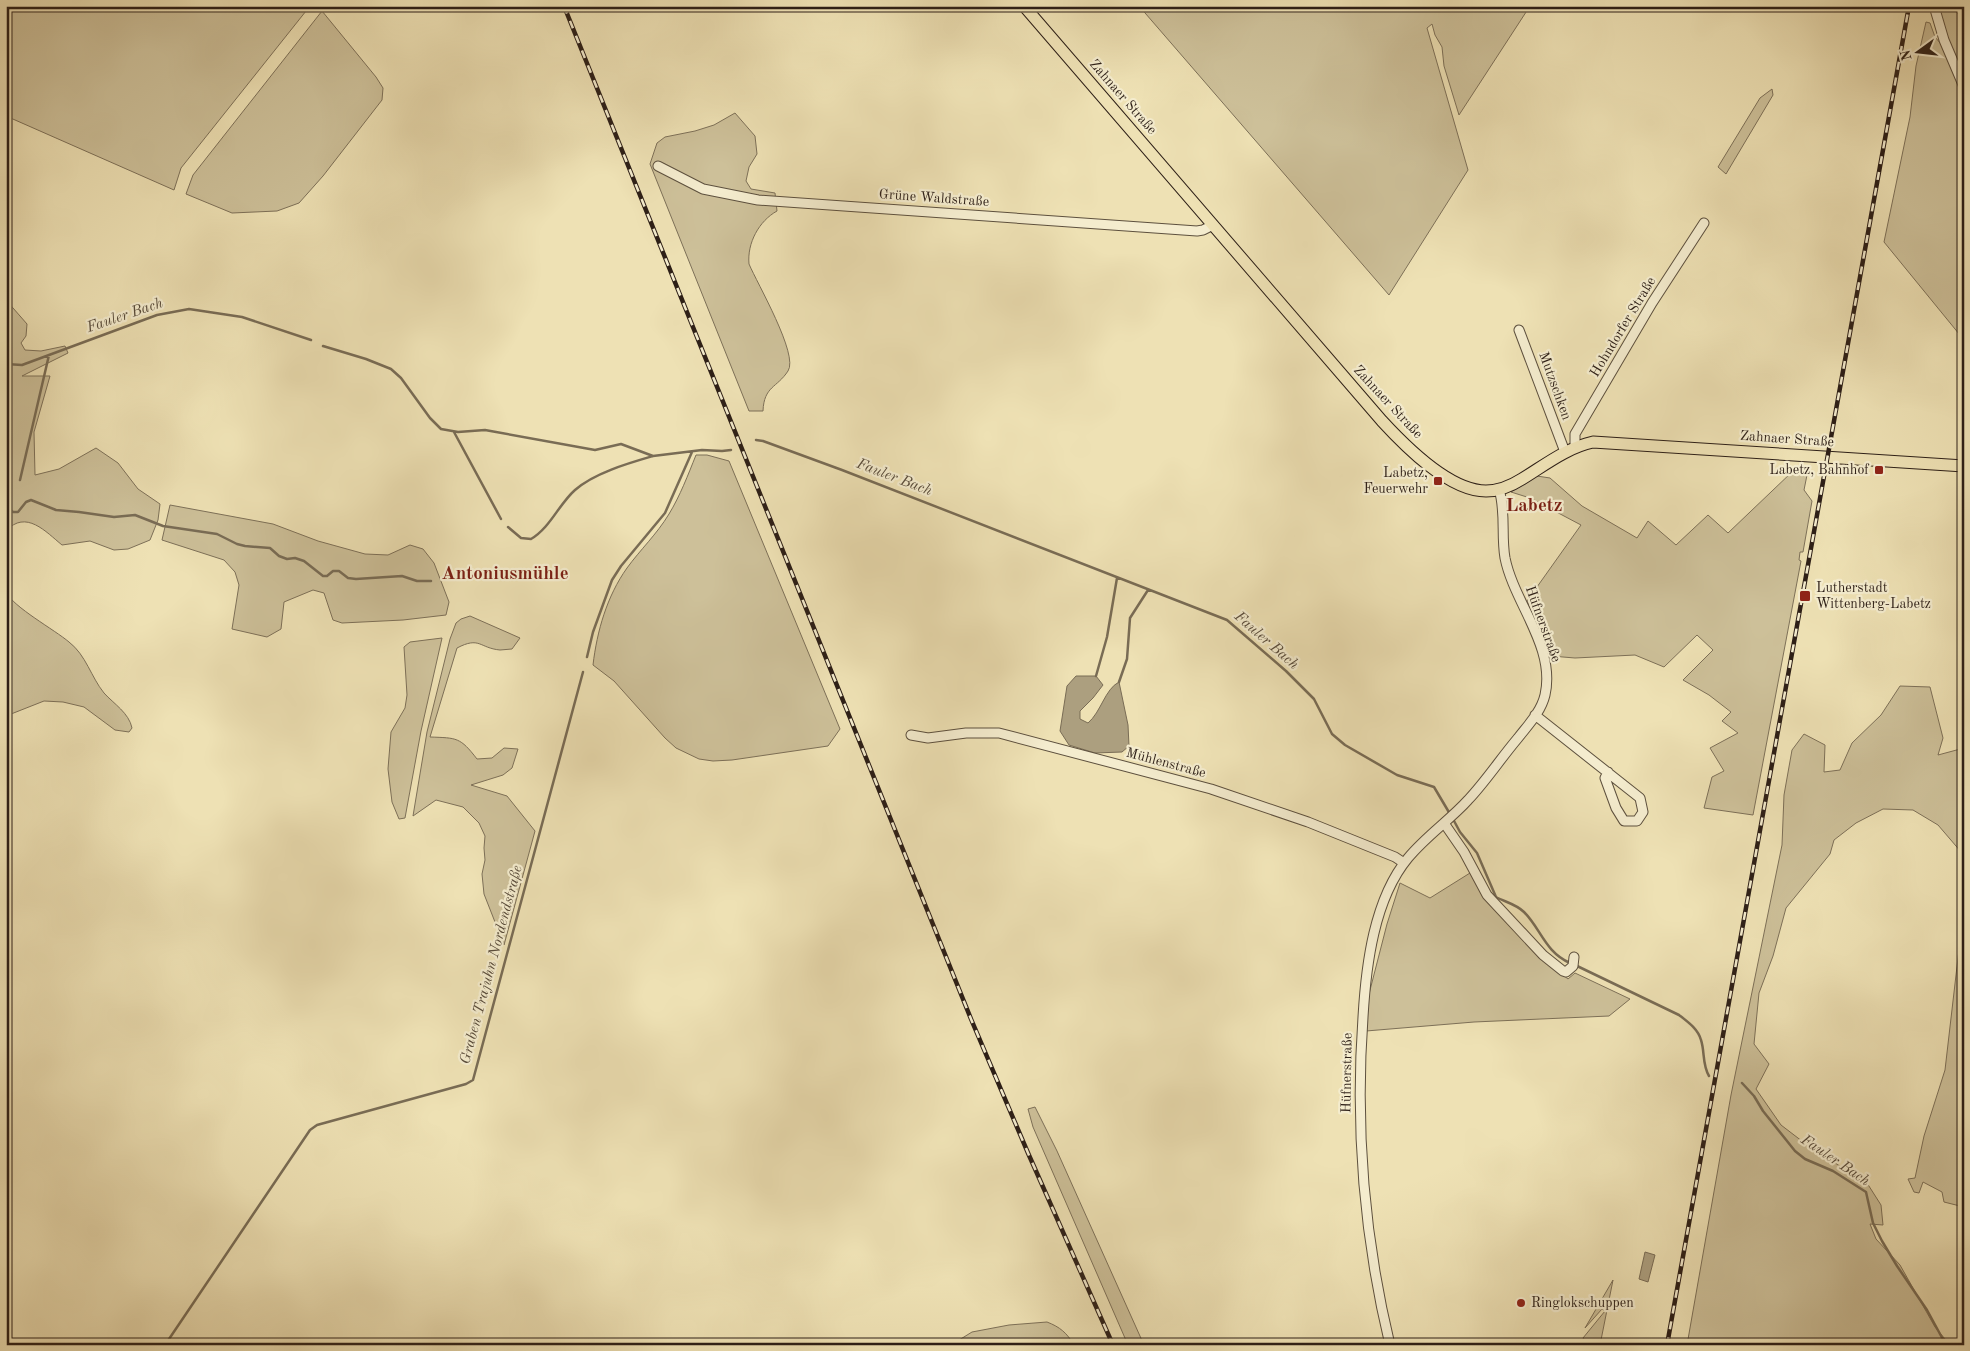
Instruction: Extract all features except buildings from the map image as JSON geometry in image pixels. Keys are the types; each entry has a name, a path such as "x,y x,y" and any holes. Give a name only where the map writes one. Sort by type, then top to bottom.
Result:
{"main road":[{"name":"Zahnaer Straße","path":"1024,6 1366,403 1404,443 1438,471 1463,486 1483,491 1499,489 1520,480 1570,450 1593,442 1964,466"}],"street":[{"path":"1934,6 1944,40 1964,87"},
{"name":"Grüne Waldstraße","path":"658,166 703,189 758,200 1196,231 1213,225"},
{"name":"Hohndorfer Straße","path":"1570,450 1575,434 1652,303 1704,223"},
{"name":"Mutzschken","path":"1519,330 1570,450"},
{"name":"Hüfnerstraße","path":"1390,1345 1375,1280 1363,1189 1359,1071 1366,986 1373,938 1388,892 1404,863 1459,810 1481,785 1535,715 1545,693 1545,663 1505,558 1503,508 1499,489"},
{"path":"1535,715 1608,772 1640,798 1643,812 1637,821 1624,820 1616,808 1605,778 1608,772"},
{"name":"Mühlenstraße","path":"911,734 928,738 966,733 999,733 1046,747 1211,789 1298,819 1395,857 1404,863"},
{"path":"1445,822 1464,852 1487,895 1524,936 1563,971 1566,972 1572,966 1574,956"}],"shaded area":[{"path":"6,6 310,6 181,168 174,190 6,116"},
{"path":"1139,6 1530,6 1459,115 1444,66 1442,47 1435,35 1432,24 1427,28 1468,170 1389,295"},
{"path":"1938,6 1948,6 1964,18 1964,80 1946,36"},
{"path":"322,11 376,77 383,88 382,100 323,176 299,203 277,211 232,213 186,194 193,175"},
{"path":"1926,22 1930,23 1935,37 1941,44 1964,96 1964,340 1884,242 1910,117 1916,66"},
{"path":"1772,89 1773,95 1726,174 1718,167 1760,98"},
{"path":"735,113 755,136 757,154 749,167 746,181 751,189 775,193 777,211 765,221 756,233 749,256 749,264 783,335 790,363 784,377 768,392 763,411 749,411 650,164 657,143 665,137 714,125"},
{"path":"6,300 27,324 26,336 21,343 25,350 41,351 65,346 68,353 22,376 50,376 34,432 35,475 59,469 96,448 118,463 138,489 160,504 158,520 150,540 128,549 114,550 90,541 62,545 43,529 28,522 13,525 6,531"},
{"path":"696,455 707,455 729,461 840,729 828,746 732,760 713,761 699,759 676,748 614,681 593,665 600,627 614,590 627,568 669,514"},
{"path":"1793,471 1807,475 1804,490 1812,501 1803,552 1800,552 1799,560 1801,561 1753,815 1704,808 1712,777 1724,771 1710,748 1738,733 1722,721 1731,712 1709,695 1683,680 1713,650 1697,635 1664,667 1635,655 1575,658 1551,656 1527,601 1581,525 1530,498 1511,492 1537,476 1550,478 1582,506 1637,538 1648,521 1676,545 1708,515 1728,533"},
{"path":"170,505 273,524 318,541 365,554 388,555 410,545 423,549 434,563 449,602 446,615 403,620 342,623 333,620 324,593 313,590 284,602 281,629 267,637 232,629 239,585 235,572 224,560 162,540"},
{"path":"6,592 17,604 75,647 104,693 128,718 132,728 129,732 115,730 84,707 63,702 44,701 6,716"},
{"path":"470,616 520,638 512,649 493,649 475,643 457,648 430,737 457,740 466,746 477,759 492,758 504,748 518,749 512,768 503,775 471,785 507,796 535,831 504,945 484,894 482,874 485,860 485,836 479,823 463,807 436,800 413,816 427,732 450,639 456,623"},
{"path":"442,638 421,731 405,818 399,819 392,802 388,769 391,732 405,708 407,695 404,647 410,642"},
{"path":"1076,676 1096,676 1103,685 1080,711 1080,719 1088,723 1106,695 1119,682 1128,725 1129,746 1122,752 1095,753 1069,745 1060,731 1067,686"},
{"path":"1900,686 1930,687 1943,738 1938,755 1964,748 1964,865 1962,853 1938,825 1913,810 1883,809 1856,823 1834,840 1830,854 1786,908 1773,956 1759,993 1754,1044 1769,1064 1756,1089 1781,1125 1811,1148 1867,1183 1881,1205 1883,1225 1870,1224 1876,1239 1900,1265 1935,1327 1950,1345 1687,1345 1731,1095 1782,845 1784,795 1792,750 1804,734 1825,745 1824,772 1840,770 1852,743 1881,715"},
{"path":"1470,873 1484,897 1544,960 1568,979 1575,973 1630,999 1609,1016 1474,1022 1366,1031 1369,994 1400,883 1430,898"},
{"path":"1964,906 1964,1207 1944,1202 1942,1192 1923,1182 1919,1193 1914,1192 1908,1179 1915,1178 1924,1136 1945,1070"},
{"path":"1035,1107 1057,1151 1144,1345 1128,1345 1033,1127 1028,1109"},
{"path":"1645,1252 1655,1255 1648,1282 1639,1279"},
{"path":"1613,1280 1600,1345 1587,1345 1583,1338 1605,1311 1602,1309 1585,1328"},
{"path":"1047,1322 1063,1331 1074,1345 951,1345 972,1332 1009,1325"}],"waterway":[{"name":"Fauler Bach","path":"6,364 22,365 157,315 189,309 242,317 311,340"},
{"name":"Fauler Bach","path":"323,346 391,369 401,378 430,418 441,429 458,432 485,430 595,450 621,444 653,456 702,450 731,450"},
{"path":"20,480 49,355"},
{"path":"454,432 501,519"},
{"name":"Fauler Bach","path":"756,440 842,470 1227,620 1286,671 1314,699 1332,734 1345,745 1397,775 1434,787 1450,814"},
{"name":"Graben Trajuhn Nordendstraße","path":"587,657 593,632 612,580 621,566 665,513 692,452"},
{"path":"508,527 521,538 531,539 544,529 569,496 583,484 612,469 653,456"},
{"path":"6,506 13,512 18,512 26,502 31,500 56,510 114,517 135,515 163,526 217,534 245,546 270,548 279,556 304,561 323,576 327,576 333,571 339,571 348,578 356,579 402,576 417,581 431,581"},
{"path":"1096,676 1107,637 1117,578"},
{"path":"1119,682 1127,659 1130,618 1148,590"},
{"name":"Graben Trajuhn Nordendstraße","path":"165,1345 310,1130 317,1125 466,1084 473,1080 583,672"},
{"name":"Fauler Bach","path":"1453,819 1460,832 1477,853 1496,897 1521,909 1549,947 1570,963"},
{"name":"Fauler Bach","path":"1575,965 1686,1020 1700,1036 1705,1067 1709,1076"},
{"name":"Fauler Bach","path":"1742,1083 1795,1151 1805,1159 1833,1171 1866,1192 1873,1223 1882,1241 1927,1310 1946,1345"}],"railway":[{"path":"564,6 971,1019 1113,1345"},
{"path":"1667,1345 1909,6"}],"place":[{"name":"Labetz, Bahnhof","path":"1879,470"},
{"name":"Labetz, Feuerwehr","path":"1438,481"},
{"name":"Lutherstadt Wittenberg-Labetz","path":"1805,596"},
{"name":"Ringlokschuppen","path":"1521,1303"}],"district":[{"name":"Labetz","path":"1534,506"},
{"name":"Antoniusmühle","path":"505,574"}]}
